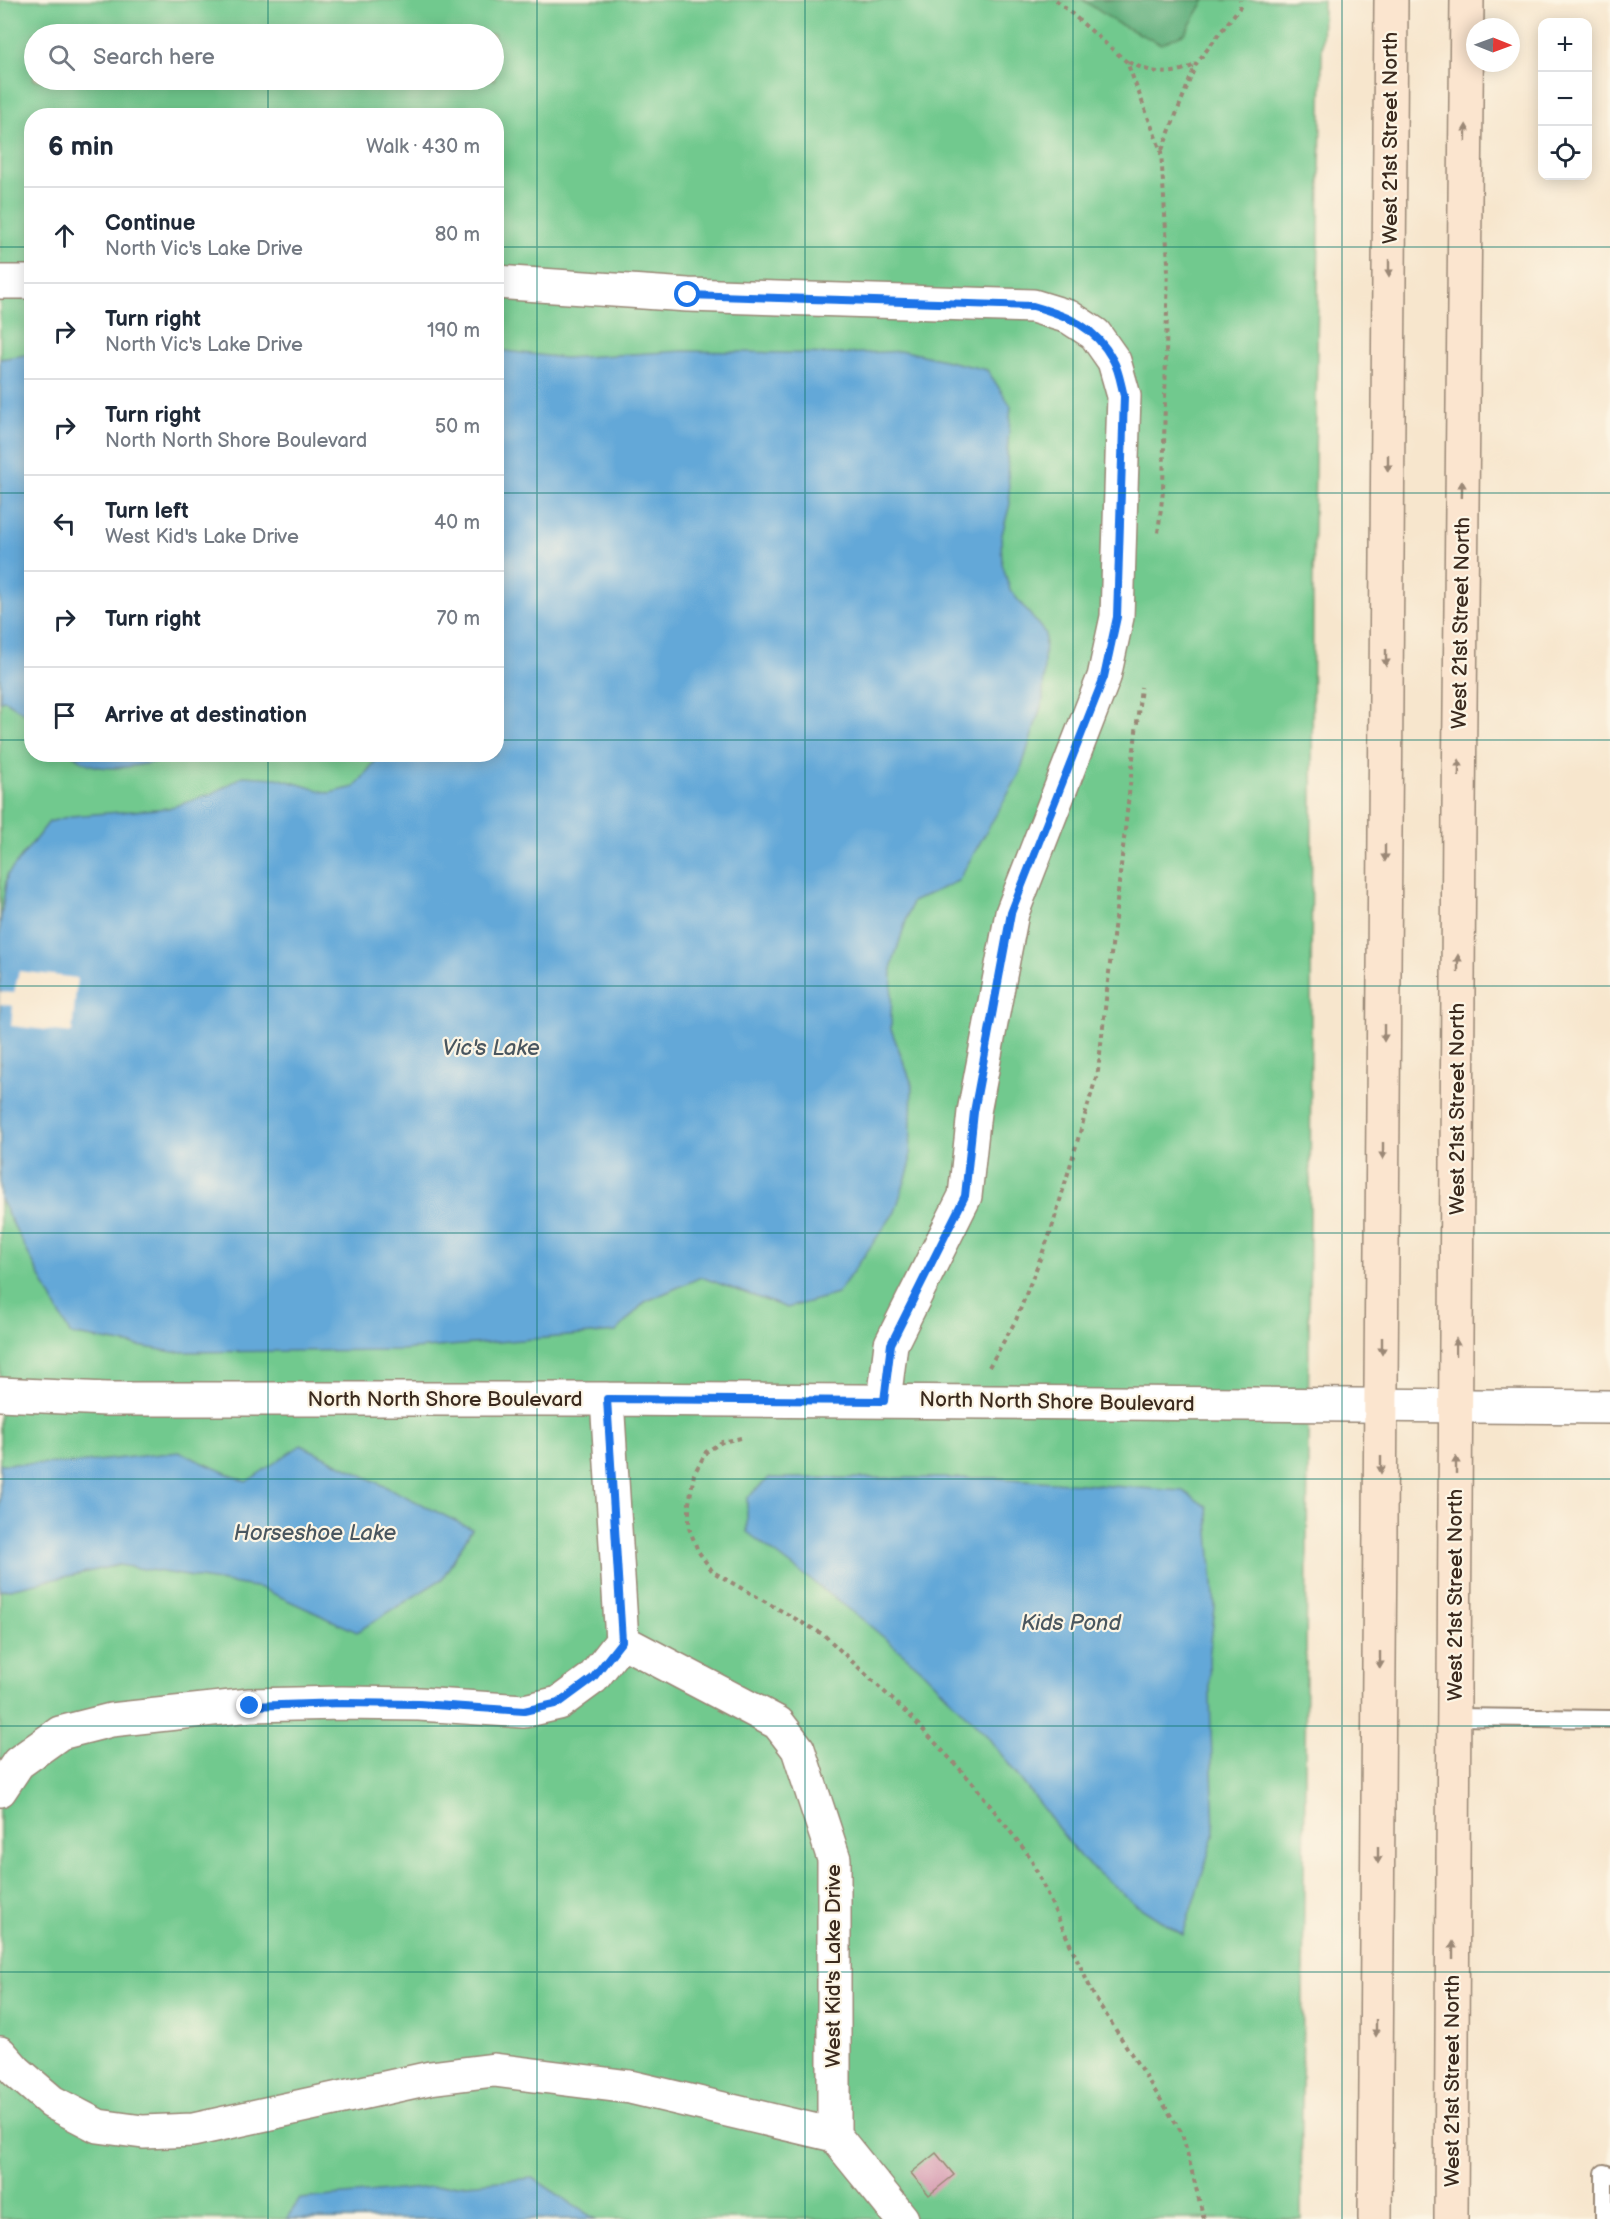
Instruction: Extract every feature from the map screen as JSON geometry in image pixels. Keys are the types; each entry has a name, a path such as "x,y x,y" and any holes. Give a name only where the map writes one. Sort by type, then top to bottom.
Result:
{"main road":[{"name":"West 21st Street North","path":"1375,2219 1390,0"},
{"name":"West 21st Street North","path":"1451,2219 1459,809 1467,0"}],"street":[{"path":"0,282 24,282"},
{"path":"504,283 688,295 1033,306 1068,317 1095,334 1114,361 1124,396 1123,480 1117,617 1104,677 1011,913 974,1112 965,1196 891,1344 884,1401"},
{"name":"North North Shore Boulevard","path":"0,1394 106,1399 607,1399 1610,1407"},
{"path":"0,1790 18,1763 60,1733 111,1720 261,1705 419,1704 524,1711 559,1703 593,1678 622,1641 607,1399"},
{"name":"West Kid's Lake Drive","path":"622,1641 777,1723 798,1749 834,1859 834,2135"},
{"path":"0,2052 16,2071 52,2102 98,2126 143,2132 193,2130 430,2078 494,2070 630,2086 834,2135 902,2219"}],"lane":[{"path":"1455,1717 1610,1719"},
{"path":"1604,2219 1604,2173 1610,2175"}],"path":[{"path":"1056,0 1127,62 1160,73 1178,72 1196,64"},
{"path":"1161,151 1196,64 1240,7 1240,0"},
{"path":"1127,62 1161,151 1168,262 1163,492 1158,539"},
{"path":"969,1401 1016,1320 1051,1231 1098,1071 1142,681"},
{"path":"745,1437 722,1442 706,1452 694,1474 689,1503 689,1528 698,1551 713,1572 824,1635 910,1716 972,1782 1030,1857 1094,1996 1182,2133 1204,2219"}],"green space":[{"path":"0,0 1323,0 1313,582 1301,2219 0,2219"},
{"path":"1083,0 1205,0 1185,33 1161,44 1117,23"}],"water":[{"name":"Vic's Lake","path":"504,351 564,358 684,351 840,354 905,351 987,370 1011,406 1007,456 1010,504 1001,538 1002,563 1010,590 1045,633 1043,700 1020,773 958,881 912,902 892,965 891,1029 912,1084 910,1166 895,1212 837,1294 787,1308 701,1277 645,1302 616,1332 402,1350 173,1352 70,1334 0,1199 0,924 7,875 49,822 71,816 169,808 214,793 243,776 277,778 329,793 355,787 375,762 504,762"},
{"path":"24,355 24,713 5,700 0,701 0,359"},
{"path":"84,762 156,762 109,768"},
{"name":"Horseshoe Lake","path":"301,1445 472,1529 442,1579 357,1632 261,1588 119,1565 0,1591 0,1464 77,1463 179,1452 246,1482"},
{"name":"Kids Pond","path":"769,1478 996,1478 1183,1491 1207,1507 1215,1608 1209,1658 1214,1836 1183,1935 1136,1905 1081,1858 987,1736 921,1669 862,1619 747,1532 747,1498"},
{"path":"533,2178 595,2219 286,2219 300,2199"}],"pier":[{"path":"19,971 77,978 72,1033 11,1026 13,1006 0,1004 0,992 14,993"}],"building":[{"path":"936,2153 954,2175 929,2195 911,2173"}],"route":[{"path":"250,1706 342,1703 419,1704 524,1711 559,1703 593,1678 622,1641 607,1399 884,1401 891,1344 965,1196 974,1112 1011,913 1104,677 1117,617 1124,396 1114,361 1095,334 1068,317 1033,306 688,295"}]}
